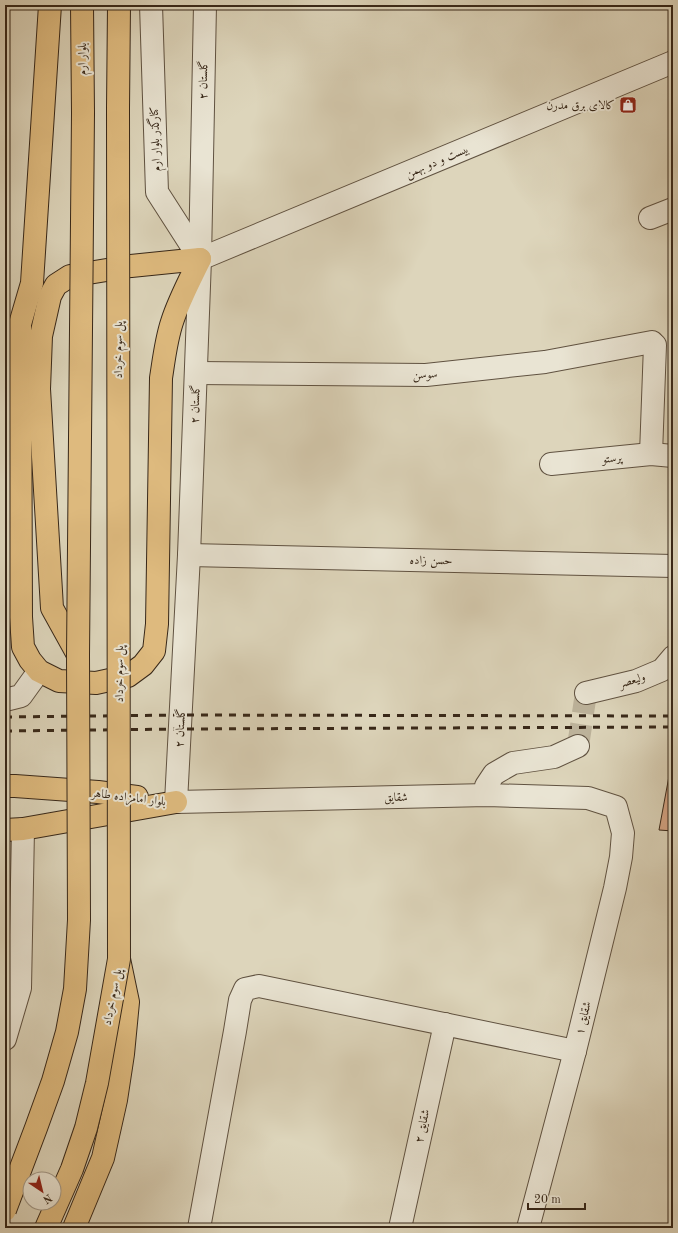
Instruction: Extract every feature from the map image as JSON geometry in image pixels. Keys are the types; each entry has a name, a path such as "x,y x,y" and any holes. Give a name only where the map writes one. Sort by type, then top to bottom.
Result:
{"main road":[{"path":"50,5 32,283 20,324 21,617 23,647 30,660 39,671 59,681 96,683 128,676 143,665 154,651 157,624 161,378 166,342 172,322 185,288 200,259"},
{"name":"بلوار ارم","path":"78,655 83,113 82,5"},
{"name":"پل سوم خرداد","path":"46,1228 72,1169 86,1128 97,1083 120,959 119,5"},
{"path":"5,1210 53,1081 67,1032 74,989 79,920 78,655 52,608 39,388 41,336 50,296 56,285 70,276 131,266 200,259"},
{"name":"بلوار امامزاده طاهر","path":"5,786 98,792 176,802"},
{"name":"بلوار امامزاده طاهر","path":"14,829 176,802"},
{"path":"74,1228 103,1158 116,1100 123,1054 128,1002 120,959"}],"street":[{"name":"کنارگذر بلوار ارم","path":"151,5 156,192 200,259"},
{"name":"گلستان ۲","path":"176,802 189,555 196,373 200,259 205,5"},
{"name":"بیست و دو بهمن","path":"200,259 673,62"},
{"path":"650,218 673,209"},
{"name":"سوسن","path":"196,373 426,375 545,362 653,344 651,454"},
{"name":"پرستو","path":"551,464 651,454 673,456"},
{"name":"حسن زاده","path":"189,555 673,566"},
{"name":"ولیعصر","path":"586,693 636,681 662,670 673,657"},
{"path":"5,700 21,696 39,671"},
{"path":"487,795 486,786 494,774 513,763 554,756 578,746"},
{"name":"شقایق","path":"176,802 487,795 588,798 616,807"},
{"name":"۱ شقایق","path":"528,1228 575,1051 615,888 621,857 623,833 616,807"},
{"path":"5,1039 13,988 14,829"},
{"path":"198,1228 240,1000 245,989 258,986 575,1051"},
{"name":"شقایق ۲","path":"400,1228 445,1024"}],"building":[{"path":"672,760 673,831 659,830"}],"tunnel":[{"path":"578,746 586,693"}],"railway":[{"path":"5,717 181,715 673,716"},
{"path":"5,731 673,727"}],"place":[{"name":"کالای برق مدرن","path":"628,105"}]}
